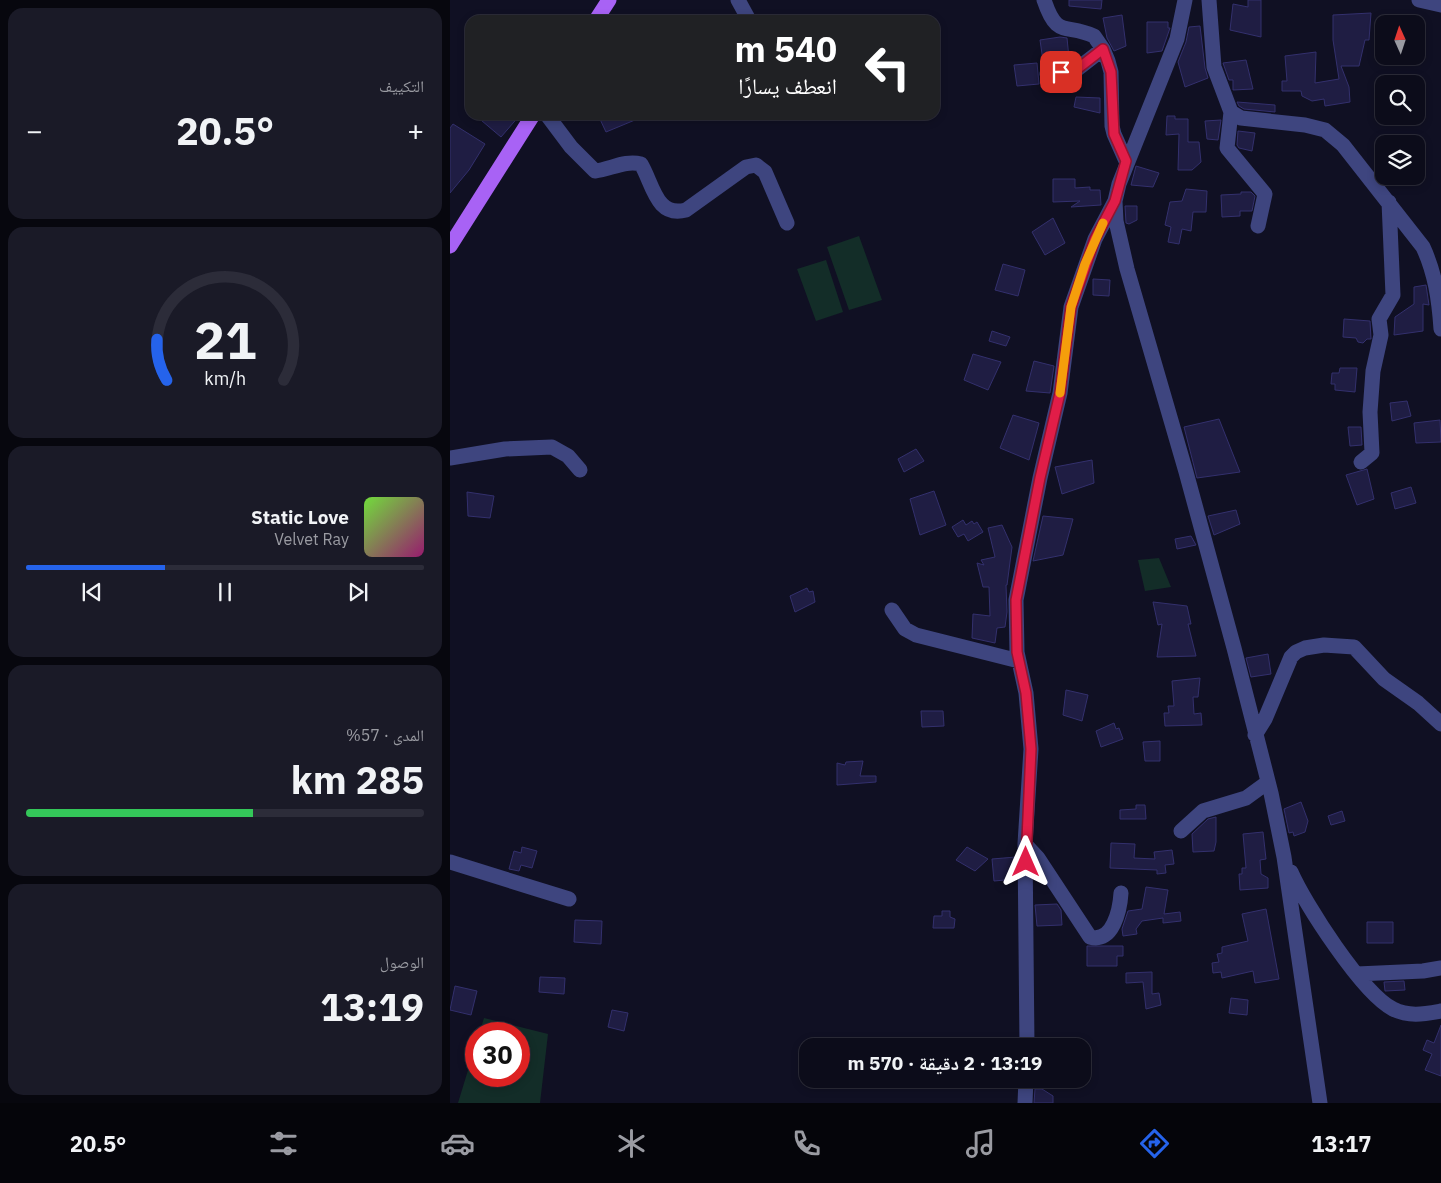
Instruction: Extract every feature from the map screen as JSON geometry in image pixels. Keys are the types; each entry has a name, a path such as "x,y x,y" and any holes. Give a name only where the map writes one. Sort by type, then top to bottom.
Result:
{"main road":[{"path":"599,15 609,0"},
{"path":"450,246 530,120"}],"street":[{"path":"738,0 747,15"},
{"path":"1044,0 1050,16 1059,26 1068,31 1094,36 1103,49 1111,72 1114,134 1126,161"},
{"path":"1027,1038 1025,844 1031,749 1028,709 1019,661 1016,600 1040,478 1060,393 1071,307 1095,239 1115,201 1126,161 1177,39 1185,0"},
{"path":"1209,0 1214,67 1231,112 1227,148 1265,194 1258,226"},
{"path":"1419,0 1441,5"},
{"path":"1047,74 1076,70 1103,49"},
{"path":"1231,112 1241,118 1305,125 1326,130 1343,145 1436,263 1441,329"},
{"path":"551,120 571,147 595,171 606,170 632,162 641,164 658,201 665,209 676,213 686,210 746,167 756,165 765,172 787,223"},
{"path":"1115,201 1116,221 1127,269 1186,472 1268,782 1284,857 1320,1103"},
{"path":"1361,462 1372,452 1370,412 1373,371 1381,335 1380,319 1393,295 1389,202"},
{"path":"450,458 505,448 552,448 568,456 580,470"},
{"path":"892,610 905,628 916,635 1019,661"},
{"path":"1255,735 1268,712 1291,657 1306,648 1324,645 1354,647 1384,679 1418,703 1441,724"},
{"path":"1182,831 1203,811 1246,798 1268,782"},
{"path":"1025,844 1038,858 1090,937 1094,938 1109,931 1120,908 1121,894"},
{"path":"1284,857 1305,900 1357,974 1391,1008 1405,1014 1420,1015 1441,1010"},
{"path":"450,862 569,898"},
{"path":"1357,974 1441,968"},
{"path":"1025,1103 1026,1088"}],"green space":[{"path":"859,236 882,300 849,310 827,247"},
{"path":"826,260 843,312 816,321 797,269"},
{"path":"1159,558 1171,587 1145,591 1138,560"},
{"path":"484,1018 500,1022 483,1022"},
{"path":"530,1030 548,1034 540,1103 458,1103 465,1080 465,1087 530,1087"}],"building":[{"path":"1069,0 1102,0 1101,9 1069,6"},
{"path":"1248,0 1261,0 1261,37 1230,30 1233,4 1248,7"},
{"path":"1371,13 1369,40 1365,40 1359,66 1341,66 1349,87 1350,102 1325,106 1324,99 1312,101 1302,96 1301,91 1282,91 1282,81 1287,81 1285,56 1316,52 1315,83 1339,79 1333,40 1333,15"},
{"path":"1122,15 1126,46 1114,51 1107,38 1103,18"},
{"path":"1147,22 1168,22 1168,28 1170,28 1162,51 1147,53"},
{"path":"1200,26 1208,78 1185,87 1178,62 1186,42 1189,27"},
{"path":"1060,37 1067,38 1069,58 1043,61 1040,40"},
{"path":"1246,60 1253,89 1233,90 1233,80 1229,80 1223,63"},
{"path":"1037,63 1039,84 1017,86 1014,65"},
{"path":"1076,97 1100,98 1100,113 1074,107"},
{"path":"1237,102 1275,105 1275,112 1244,109"},
{"path":"1167,116 1175,116 1175,119 1188,119 1188,142 1199,142 1201,162 1192,170 1178,170 1179,134 1166,135"},
{"path":"481,120 516,120 501,137"},
{"path":"600,120 635,120 606,132"},
{"path":"1221,120 1218,140 1207,139 1205,121"},
{"path":"453,124 485,144 469,170 450,193 450,128"},
{"path":"1238,131 1255,133 1252,151 1239,148 1237,145"},
{"path":"1136,166 1159,173 1153,187 1131,185"},
{"path":"1053,179 1075,179 1075,188 1090,187 1090,190 1100,190 1101,205 1071,207 1080,201 1053,202"},
{"path":"1186,189 1207,191 1206,212 1193,212 1191,231 1182,229 1179,244 1168,242 1171,227 1165,225 1170,202 1182,201"},
{"path":"1241,192 1251,192 1255,196 1252,211 1240,211 1240,216 1222,217 1221,195 1241,194"},
{"path":"1125,206 1137,206 1137,220 1129,224 1126,223"},
{"path":"1053,218 1065,243 1045,255 1032,232"},
{"path":"1003,264 1025,270 1018,296 995,290"},
{"path":"1093,279 1110,280 1109,296 1093,295"},
{"path":"1426,285 1429,305 1423,304 1423,331 1394,335 1395,317 1414,304 1414,287"},
{"path":"1344,319 1370,321 1371,339 1367,339 1363,343 1358,342 1356,338 1343,337"},
{"path":"992,331 1010,337 1006,346 989,341"},
{"path":"973,354 1001,362 988,390 964,380"},
{"path":"1034,361 1054,366 1050,393 1026,391"},
{"path":"1340,368 1357,368 1355,392 1335,390 1335,384 1331,384 1332,373 1339,373"},
{"path":"1407,401 1411,416 1392,421 1390,403"},
{"path":"1013,415 1039,423 1029,460 1000,448"},
{"path":"1219,419 1240,472 1197,478 1184,427"},
{"path":"1440,420 1441,442 1416,443 1414,423"},
{"path":"1348,427 1361,427 1362,445 1350,446"},
{"path":"916,449 924,461 904,472 898,459"},
{"path":"1092,460 1094,483 1062,494 1055,467"},
{"path":"1367,469 1374,499 1357,505 1346,475"},
{"path":"1411,487 1416,503 1395,509 1391,493"},
{"path":"934,491 946,525 920,535 910,499"},
{"path":"467,492 494,496 490,518 468,516"},
{"path":"1236,510 1240,524 1214,535 1208,516"},
{"path":"1043,516 1073,519 1063,555 1033,561"},
{"path":"963,520 966,525 972,521 974,524 977,522 983,532 968,541 964,534 958,537 952,527"},
{"path":"1002,525 1012,547 1006,585 1007,612 1005,627 997,628 995,643 972,638 973,614 990,616 989,587 983,587 977,563 984,565 981,560 995,557 988,528"},
{"path":"1191,536 1196,545 1177,549 1175,539"},
{"path":"807,588 809,592 813,591 815,602 795,612 790,596"},
{"path":"1153,602 1187,606 1191,624 1188,624 1196,656 1157,657 1162,624 1158,625"},
{"path":"1268,654 1271,674 1251,677 1246,658"},
{"path":"1200,678 1198,697 1193,697 1194,714 1201,713 1202,725 1165,726 1164,713 1169,713 1168,706 1174,706 1172,681"},
{"path":"1066,690 1088,695 1082,721 1063,715"},
{"path":"921,711 943,711 944,726 922,727"},
{"path":"1114,723 1116,729 1119,728 1123,739 1101,747 1096,731"},
{"path":"1160,741 1160,761 1145,761 1143,742"},
{"path":"863,761 860,776 876,776 876,782 837,785 837,763 845,765 846,762"},
{"path":"1301,802 1308,821 1305,832 1294,836 1293,832 1289,833 1284,809"},
{"path":"1136,805 1145,805 1146,819 1120,819 1120,810 1136,809"},
{"path":"1342,811 1345,821 1331,825 1328,816"},
{"path":"1216,817 1214,851 1193,852 1192,834 1208,819"},
{"path":"1263,832 1266,859 1260,860 1261,874 1268,878 1268,888 1240,890 1239,874 1242,874 1242,868 1246,868 1243,834"},
{"path":"1111,843 1135,844 1134,858 1155,859 1154,852 1172,850 1174,864 1165,865 1166,873 1157,874 1157,870 1110,868"},
{"path":"522,847 537,851 532,868 521,865 519,871 509,869 514,851 521,853"},
{"path":"967,847 988,859 975,871 956,860"},
{"path":"1016,857 1016,879 994,881 992,859"},
{"path":"1146,887 1168,890 1164,914 1180,912 1181,921 1163,923 1163,918 1142,921 1136,929 1137,934 1123,936 1122,929 1128,911 1142,909"},
{"path":"1057,904 1061,910 1062,925 1037,926 1035,905"},
{"path":"1266,909 1279,979 1255,983 1253,971 1222,978 1221,972 1213,973 1212,963 1219,962 1217,954 1222,953 1222,947 1248,941 1242,914"},
{"path":"942,911 950,911 950,917 955,919 954,928 933,928 934,916 942,916"},
{"path":"575,920 602,921 601,944 574,942"},
{"path":"1367,922 1393,922 1393,943 1367,943"},
{"path":"1087,946 1123,946 1123,956 1117,956 1117,966 1087,966"},
{"path":"1152,972 1152,994 1159,993 1161,1005 1146,1009 1143,982 1126,983 1126,973"},
{"path":"540,977 565,978 564,994 539,992"},
{"path":"1404,981 1405,990 1385,991 1384,982"},
{"path":"455,986 477,991 471,1015 450,1010"},
{"path":"1231,998 1248,1000 1247,1015 1229,1013"},
{"path":"612,1010 628,1013 624,1031 608,1027"},
{"path":"1441,1025 1441,1076 1425,1070 1432,1054 1423,1050 1427,1040 1434,1043"},
{"path":"1035,1089 1042,1089 1053,1096 1053,1103 1034,1103"}],"slow traffic":[{"path":"1060,393 1071,307 1085,264 1103,223"}],"route":[{"path":"1026,862 1025,844 1031,749 1026,693 1017,652 1016,600 1040,478 1060,393 1071,307 1095,239 1115,201 1118,184 1126,161 1112,126 1111,72 1103,49 1076,70 1061,72"}]}
